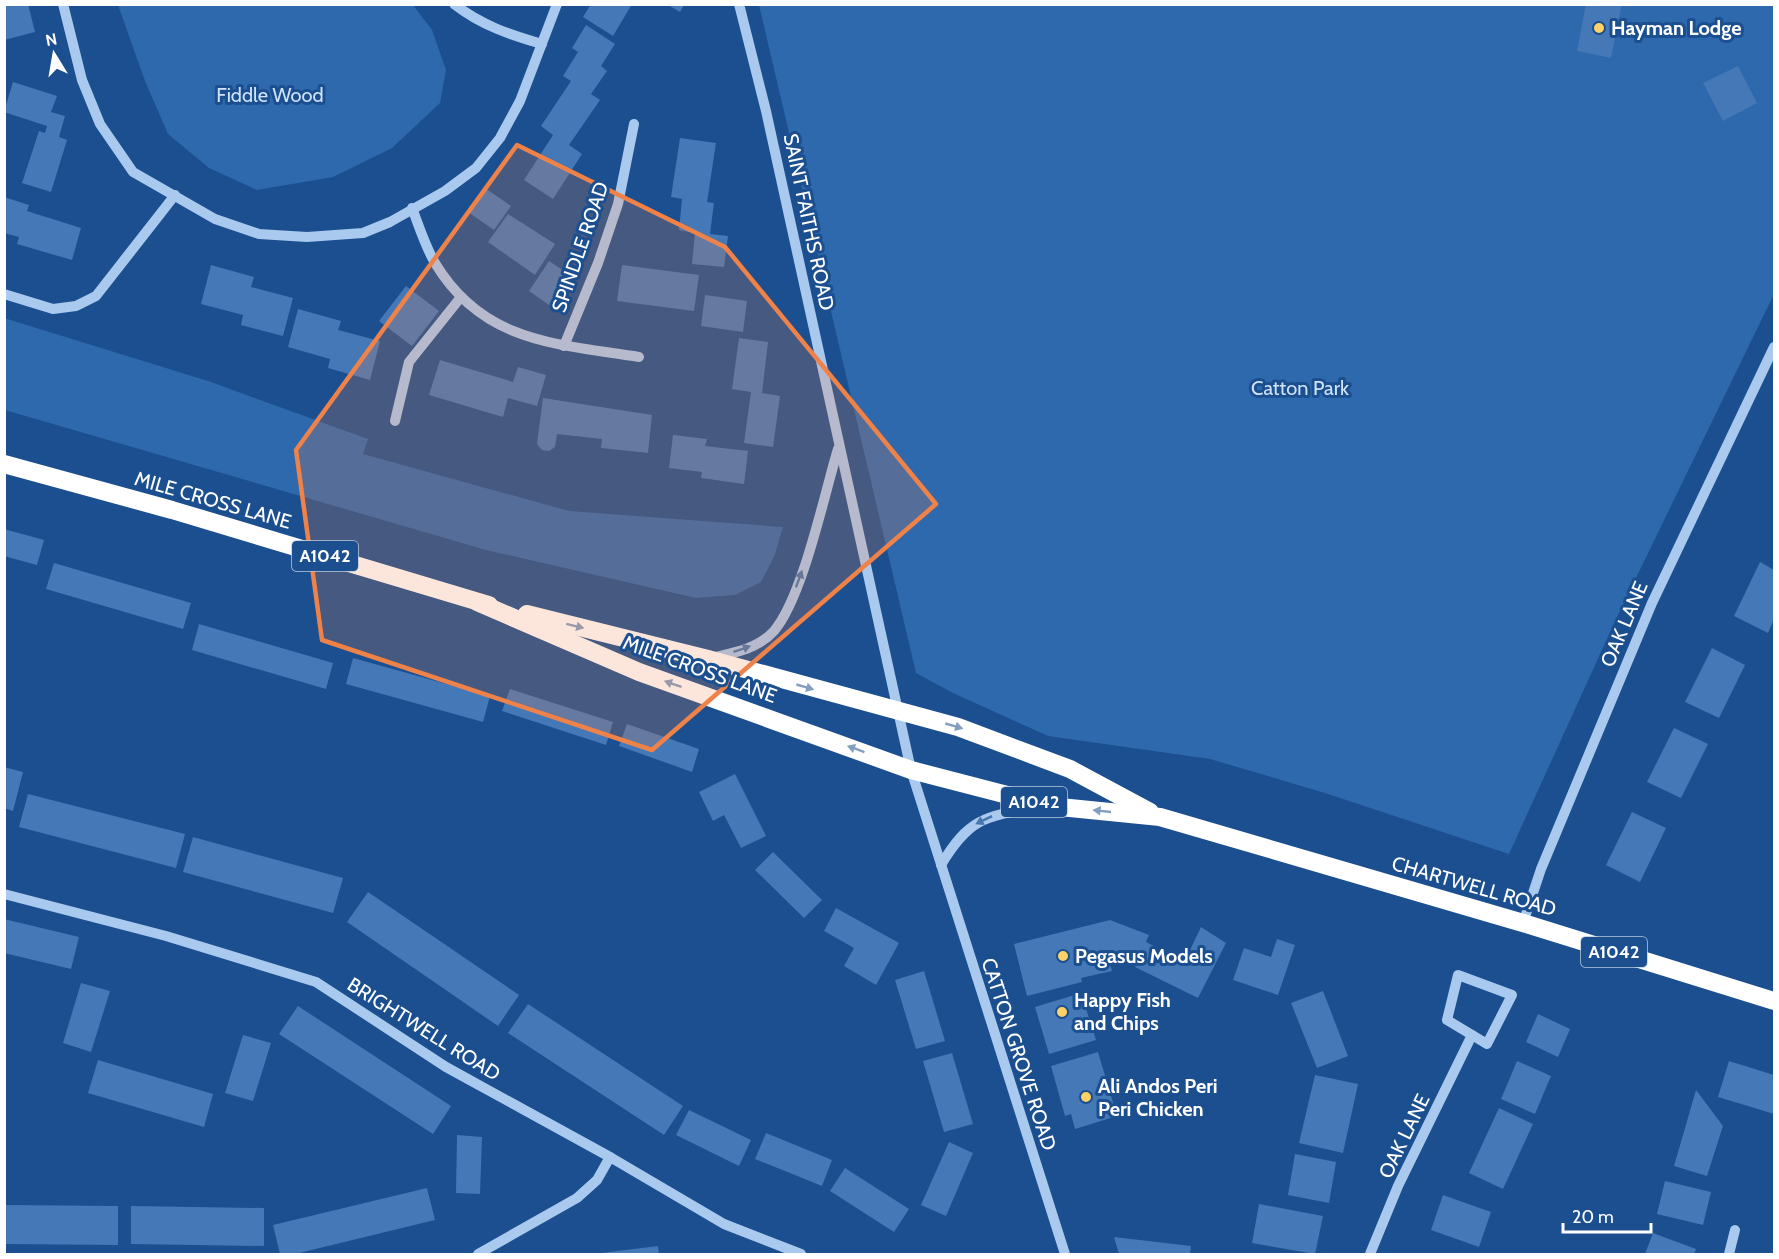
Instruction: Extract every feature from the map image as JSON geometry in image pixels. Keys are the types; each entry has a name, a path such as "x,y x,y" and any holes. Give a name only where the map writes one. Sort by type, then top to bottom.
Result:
{"highway":[{"name":"MILE CROSS LANE","path":"4,464 172,510 477,602 708,659 897,712"},
{"name":"MILE CROSS LANE","path":"477,602 639,672 911,770"},
{"name":"CHARTWELL ROAD","path":"897,712 958,727 1070,769 1160,817"},
{"name":"CHARTWELL ROAD","path":"911,770 1050,806 1160,817 1523,923 1774,1001"}],"street":[{"path":"63,4 82,80 100,124 133,172 215,219 259,234 295,236 363,233 390,222 445,191 476,168 500,138 520,101 557,4"},
{"path":"454,4 470,17 504,33 542,44"},
{"name":"SAINT FAITHS ROAD","path":"739,4 766,111 911,770"},
{"name":"SPINDLE ROAD","path":"564,345 598,263 618,204 634,124"},
{"path":"4,294 53,309 76,306 96,296 175,195"},
{"path":"412,208 434,262 461,297 483,318 520,336 639,357"},
{"path":"395,421 409,362 461,297"},
{"name":"OAK LANE","path":"1523,923 1541,868 1652,603 1774,347"},
{"name":"SAINT FAITHS ROAD","path":"708,659 748,649 773,632 799,580 839,447"},
{"name":"CATTON GROVE ROAD","path":"911,770 1065,1254"},
{"path":"940,865 962,832 977,823 996,814 1050,806"},
{"name":"BRIGHTWELL ROAD","path":"4,894 166,936 316,982 446,1067 610,1157 724,1224 801,1254"},
{"path":"1458,975 1512,995 1487,1044 1472,1035 1447,1020 1458,975"},
{"name":"OAK LANE","path":"1370,1254 1398,1186 1472,1035"},
{"path":"478,1254 495,1247 577,1198 597,1180 610,1157"},
{"path":"1729,1254 1735,1230"}],"highlighted area":[{"path":"517,145 725,247 936,504 652,750 322,640 296,450"}],"green space":[{"name":"Fiddle Wood","path":"118,5 413,5 432,30 446,70 440,103 392,148 333,177 257,190 209,168 168,134 145,81"},
{"name":"Catton Park","path":"759,5 1774,5 1774,294 1617,617 1509,854 1325,793 1210,759 1048,736 951,692 916,673"},
{"path":"4,318 208,381 368,439 363,454 569,511 783,527 774,557 761,582 735,595 696,598 486,550 5,410"}],"building":[{"path":"4,4 28,4 35,32 4,40"},
{"path":"591,4 632,4 613,36 583,17"},
{"name":"Hayman Lodge","path":"1586,4 1622,4 1611,58 1577,51"},
{"path":"668,5 684,5 680,12"},
{"path":"586,25 615,44 601,66 607,71 591,94 600,100 569,145 582,154 553,199 524,180 553,135 541,126 571,81 563,76 578,52 572,48"},
{"path":"1738,66 1757,103 1723,121 1703,83"},
{"path":"13,82 57,96 51,112 65,116 59,137 67,140 51,192 22,183 39,131 45,133 47,126 4,112"},
{"path":"680,138 716,143 707,202 714,203 710,234 728,236 724,267 692,264 695,233 679,230 682,199 671,197"},
{"path":"485,188 511,206 494,230 468,212"},
{"path":"4,197 29,205 27,211 81,228 72,260 17,244 19,237 4,233"},
{"path":"508,214 555,244 535,275 488,242"},
{"path":"549,261 573,277 552,307 529,291"},
{"path":"211,265 254,277 251,287 293,298 283,336 241,325 243,315 201,304"},
{"path":"622,265 699,275 694,311 617,301"},
{"path":"406,286 439,311 412,346 379,321"},
{"path":"705,295 747,301 743,332 701,326"},
{"path":"298,309 341,321 338,330 380,341 370,380 328,368 330,359 288,347"},
{"path":"739,338 768,342 762,393 780,396 773,447 744,443 751,392 732,389"},
{"path":"440,360 513,382 518,367 546,375 537,406 508,398 503,417 429,395"},
{"path":"543,398 652,415 648,453 601,448 602,439 557,434 555,447 549,451 542,450 537,444"},
{"path":"673,435 707,439 705,446 748,451 744,484 701,478 702,472 669,468"},
{"path":"4,529 44,540 37,565 4,556"},
{"path":"1760,562 1774,570 1774,619 1768,633 1734,616"},
{"path":"54,563 191,603 183,629 46,589"},
{"path":"199,624 333,663 326,689 192,650"},
{"path":"1712,648 1745,665 1719,718 1685,702"},
{"path":"353,658 490,696 483,722 346,684"},
{"path":"510,689 613,722 606,745 502,711"},
{"path":"627,724 699,749 692,772 619,746"},
{"path":"1674,728 1708,744 1681,798 1647,782"},
{"path":"4,767 23,772 13,811 4,808"},
{"path":"735,774 766,836 741,848 724,815 713,821 699,792"},
{"path":"28,794 185,834 176,868 19,827"},
{"path":"1632,812 1666,828 1640,882 1606,865"},
{"path":"193,837 343,878 333,913 183,872"},
{"path":"773,852 822,900 804,918 755,870"},
{"path":"368,892 519,995 498,1026 347,922"},
{"path":"836,908 899,943 876,985 844,966 854,948 824,931"},
{"path":"4,919 79,937 71,969 4,953"},
{"name":"Pegasus Models","path":"1110,920 1149,935 1146,942 1186,963 1193,953 1190,950 1201,927 1226,943 1198,998 1135,967 1138,962 1106,950 1112,971 1081,978 1082,982 1027,996 1014,944"},
{"path":"1277,939 1295,945 1278,995 1233,980 1244,948 1271,957"},
{"path":"924,971 945,1041 916,1049 895,980"},
{"path":"81,983 110,991 91,1052 63,1043"},
{"path":"1323,991 1348,1056 1317,1068 1291,1003"},
{"path":"1081,993 1096,1040 1049,1054 1035,1007"},
{"path":"528,1004 683,1106 664,1135 508,1033"},
{"path":"298,1006 451,1106 433,1134 279,1034"},
{"path":"1538,1014 1570,1029 1558,1057 1526,1042"},
{"path":"243,1035 271,1043 253,1101 225,1093"},
{"path":"1098,1052 1117,1116 1075,1129 1071,1114 1065,1116 1051,1066"},
{"path":"952,1053 973,1124 944,1132 923,1061"},
{"path":"98,1060 213,1094 204,1127 88,1093"},
{"path":"1517,1061 1551,1076 1535,1114 1501,1099"},
{"path":"1729,1061 1774,1075 1774,1114 1718,1097"},
{"path":"1315,1075 1358,1084 1343,1153 1299,1143"},
{"path":"1696,1090 1723,1126 1707,1176 1674,1166"},
{"path":"1499,1108 1533,1124 1503,1189 1469,1173"},
{"path":"689,1110 751,1140 739,1166 676,1135"},
{"path":"766,1133 832,1160 822,1186 755,1159"},
{"path":"457,1135 482,1137 480,1194 456,1193"},
{"path":"949,1142 973,1153 946,1216 921,1205"},
{"path":"1295,1154 1336,1162 1329,1203 1288,1195"},
{"path":"845,1168 909,1209 894,1232 830,1191"},
{"path":"1665,1181 1711,1192 1703,1225 1657,1214"},
{"path":"427,1188 435,1220 295,1254 280,1254 273,1225"},
{"path":"1443,1195 1491,1212 1479,1247 1431,1230"},
{"path":"1259,1204 1323,1216 1315,1254 1252,1243"},
{"path":"5,1205 118,1206 118,1245 5,1244"},
{"path":"131,1206 264,1208 264,1246 131,1244"},
{"path":"1653,1233 1696,1249 1694,1254 1645,1254"},
{"path":"1114,1237 1191,1246 1190,1254 1119,1254"},
{"path":"658,1246 659,1254 601,1254 601,1253"}],"place":[{"name":"Hayman Lodge","path":"1599,28"},
{"name":"Pegasus Models","path":"1063,956"},
{"name":"Happy Fish and Chips","path":"1062,1012"},
{"name":"Ali Andos Peri Peri Chicken","path":"1086,1097"}]}
